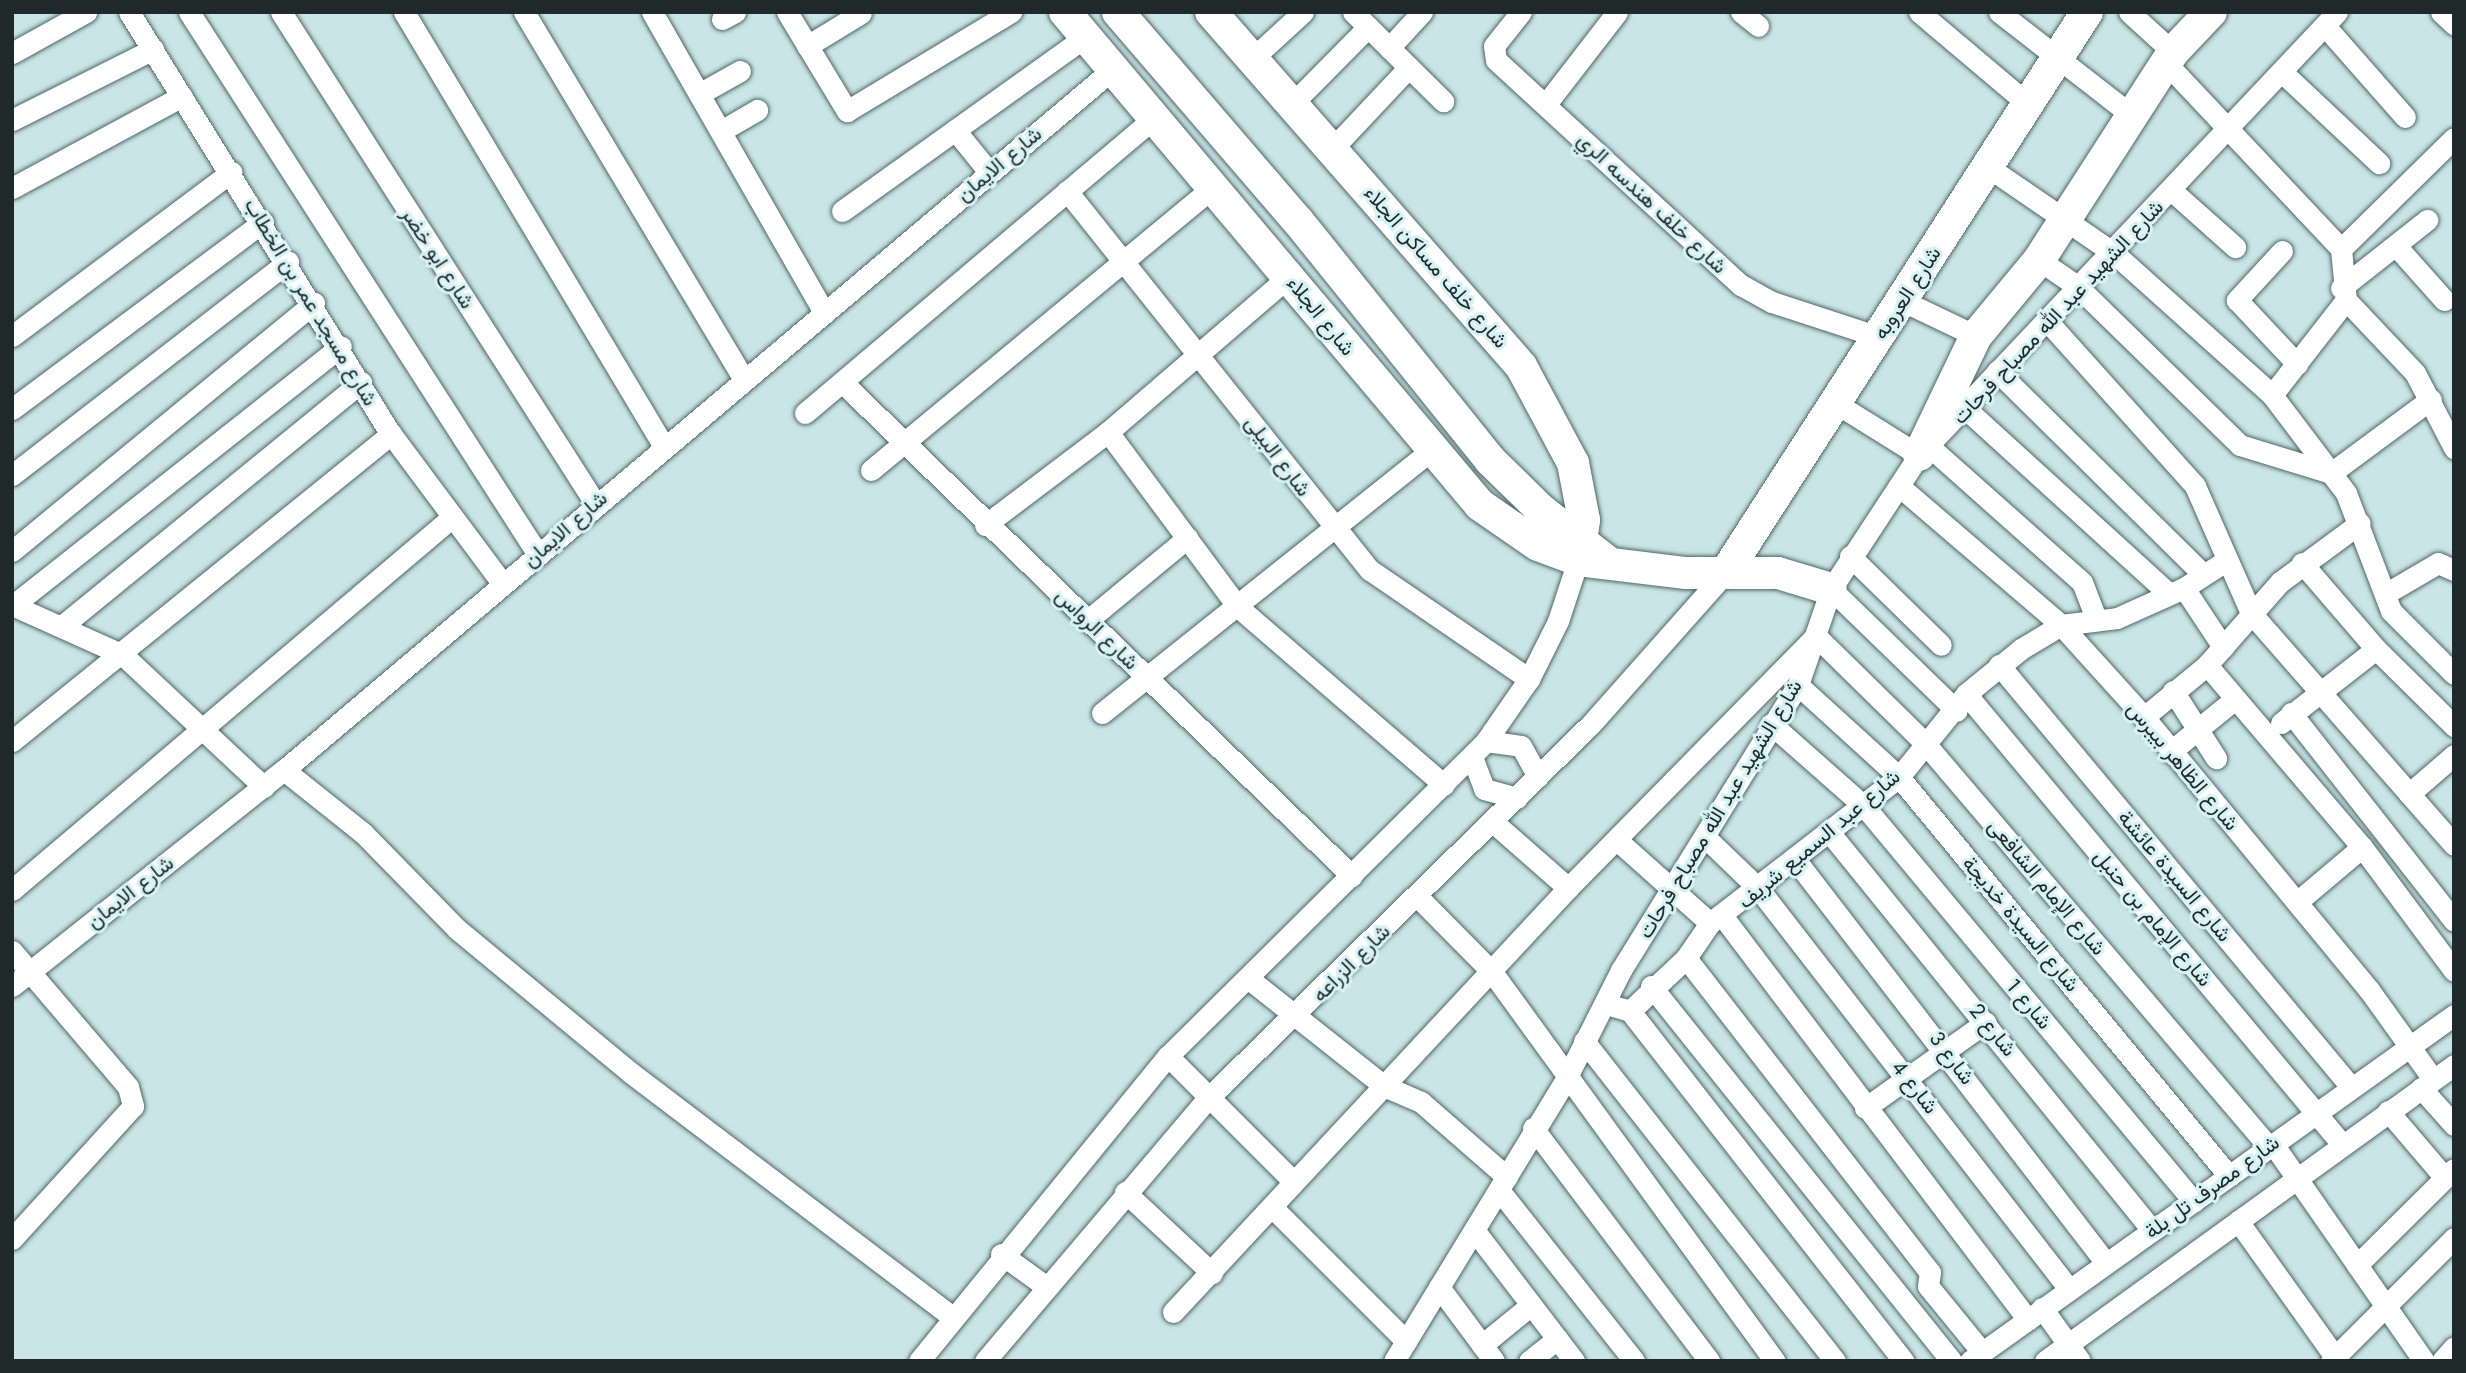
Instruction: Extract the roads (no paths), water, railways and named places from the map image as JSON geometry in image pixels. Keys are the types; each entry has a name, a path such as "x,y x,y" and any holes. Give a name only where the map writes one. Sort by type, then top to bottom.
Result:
{"street":[{"path":"12,53 86,12"},
{"name":"شارع مسجد عمر بن الخطاب","path":"130,12 341,346 391,434 450,519 502,583"},
{"path":"189,12 537,553"},
{"name":"شارع ابو خضر","path":"281,12 595,503"},
{"path":"404,12 663,445"},
{"path":"524,12 743,378"},
{"path":"652,12 823,311"},
{"path":"787,12 848,111 1011,12"},
{"name":"شارع الجلاء","path":"1065,12 1215,185 1318,313 1480,505 1538,545 1580,551 1614,567 1778,573 1830,589"},
{"name":"شارع الجلاء","path":"1118,12 1298,221 1490,460 1580,551"},
{"name":"شارع خلف مساكن الجلاء","path":"1211,12 1333,148 1521,366 1545,403 1580,486 1580,551"},
{"path":"1253,58 1303,12"},
{"path":"1389,48 1422,12"},
{"name":"شارع خلف هندسه الري","path":"1521,12 1494,46 1494,57 1756,296 1879,337"},
{"path":"1546,104 1617,12"},
{"path":"1741,12 1758,26"},
{"path":"1919,12 2028,104"},
{"name":"شارع العروبه","path":"1726,572 1837,404 2087,12"},
{"path":"2129,12 2342,249 2344,294 2415,373 2452,440"},
{"path":"1925,452 1976,336 2039,260 2130,114 2169,58 2211,12"},
{"path":"2441,12 2454,24"},
{"path":"807,46 861,13"},
{"path":"2009,16 2056,60 2130,114"},
{"path":"2331,19 2405,117"},
{"name":"شارع الشهيد عبد الله مصباح فرحات","path":"1394,1361 1503,1183 1533,1128 1566,1079 1584,1041 1771,724 1798,685 1830,589 1850,556 1925,452 1967,410 1997,371 2049,323 2077,286 2115,254 2331,19"},
{"path":"1293,103 1361,20 1443,101"},
{"path":"842,211 1086,36"},
{"path":"12,120 153,49"},
{"path":"1333,148 1409,67"},
{"name":"شارع الايمان","path":"12,986 264,787 663,445 1114,68"},
{"path":"699,94 740,71"},
{"path":"2283,73 2379,163"},
{"path":"12,188 182,96"},
{"path":"721,131 757,110"},
{"path":"804,413 1156,116"},
{"path":"955,130 989,173"},
{"path":"2342,249 2449,153"},
{"path":"1988,167 2115,254 2272,395 2330,473 2360,523 2391,611 2454,674"},
{"path":"12,336 231,172"},
{"path":"871,470 1126,262 1215,185"},
{"path":"2171,190 2235,247"},
{"name":"شارع البيلى","path":"1067,191 1199,352 1335,532 1391,587 1529,679"},
{"path":"2272,395 2344,294 2427,220"},
{"path":"1265,247 1289,244 1298,221"},
{"path":"12,409 262,222"},
{"path":"2397,247 2444,300"},
{"path":"2282,251 2237,300 2297,363"},
{"path":"2039,260 2077,286 2240,445 2330,473"},
{"path":"12,475 288,261"},
{"path":"985,524 1108,432 1289,277"},
{"path":"1318,313 1326,290 1351,286"},
{"path":"1903,300 1976,336"},
{"path":"12,551 314,303"},
{"path":"2049,323 2195,486 2251,613 2454,845"},
{"path":"264,787 198,730 123,655 13,606 341,346"},
{"path":"1997,371 2203,574"},
{"path":"62,626 361,382"},
{"name":"شارع الرواس","path":"842,382 906,441 985,524 1352,876"},
{"path":"2330,473 2431,399"},
{"path":"1837,404 1925,452 2082,582 2096,619"},
{"path":"1967,410 2176,590 2223,647"},
{"path":"1108,432 1238,607 1444,785"},
{"path":"12,741 123,655 391,434"},
{"path":"1102,713 1149,680 1335,532 1432,450"},
{"name":"شارع الظاهر بيبرس","path":"1899,486 2061,625 2144,717 2411,1044 2427,1084 2454,1125"},
{"path":"12,890 450,519"},
{"path":"2144,717 2207,665 2251,613 2302,563 2360,523"},
{"path":"1088,620 1187,538"},
{"path":"919,1361 1001,1254 1168,1056 1249,979 1479,749 1529,679 1558,621 1580,551"},
{"path":"1850,556 1941,645"},
{"path":"2061,625 2117,618 2176,590 2227,560"},
{"path":"2302,563 2375,649 2454,726"},
{"path":"2385,594 2438,563 2454,570"},
{"name":"شارع الزراعه","path":"985,1361 1044,1285 1207,1099 1294,1019 1538,778 1657,657 1726,572"},
{"name":"شارع الإمام بن حنبل","path":"1830,589 1962,703 2340,1142"},
{"name":"شارع عبد السميع شريف","path":"1630,1011 1651,986 1686,958 1717,921 1899,777 1923,741 1999,665 2061,625"},
{"path":"1173,1312 1274,1209 1293,1181 1568,888 1618,841 1816,636"},
{"name":"شارع الإمام الشافعى","path":"1816,636 1923,741 2271,1145 2293,1181 2387,1306 2424,1361"},
{"path":"2269,735 2291,713 2375,649"},
{"name":"شارع السيدة عائشة","path":"1999,665 2351,1087"},
{"path":"2207,665 2362,847 2454,971"},
{"name":"شارع السيدة خديجة","path":"1798,685 1899,777 2229,1176"},
{"path":"2173,691 2197,734 2216,758"},
{"path":"2170,752 2197,734 2235,699"},
{"path":"2291,713 2454,921"},
{"name":"شارع 1","path":"1771,724 1864,806 2194,1202"},
{"path":"1479,749 1521,746 1538,778"},
{"path":"1479,749 1484,789 1517,798"},
{"path":"2409,794 2454,755"},
{"path":"284,770 363,833 457,929 631,1073 951,1317"},
{"path":"1493,822 1568,888"},
{"name":"شارع 2","path":"1830,833 1986,1022 2152,1230"},
{"name":"شارع 4","path":"1706,838 1758,888 1907,1077 2068,1289"},
{"path":"1618,841 1673,893 1717,921 1865,1108 2035,1314 2074,1352"},
{"path":"2297,902 2362,847"},
{"name":"شارع 3","path":"1794,858 1947,1051 2106,1263"},
{"path":"1418,897 1492,972 1566,1079 1775,1361"},
{"path":"12,951 128,1087 133,1106 12,1239"},
{"path":"1686,958 1930,1272 1928,1286 1976,1357"},
{"path":"1249,979 1294,1019 1384,1086 1421,1102 1503,1183 1634,1361"},
{"path":"1651,986 1951,1361"},
{"path":"1606,1004 1630,1011 1903,1361"},
{"name":"شارع مصرف تل بلة","path":"1976,1357 2068,1289 2194,1202 2315,1111 2454,1015"},
{"path":"1865,1108 1986,1022"},
{"path":"1584,1041 1835,1361"},
{"path":"1168,1056 1207,1099 1293,1181"},
{"name":"شارع مصرف تل بلة","path":"2045,1361 2074,1352 2340,1142 2454,1065"},
{"path":"2357,1265 2449,1174 2388,1111"},
{"path":"1533,1128 1709,1361"},
{"path":"1125,1192 1212,1273"},
{"path":"1274,1209 1406,1340"},
{"path":"2238,1221 2341,1356 2454,1238"},
{"path":"1474,1230 1573,1361"},
{"path":"1001,1254 1044,1285"},
{"path":"1439,1287 1488,1353 1531,1305"},
{"path":"1529,1361 1557,1339"},
{"path":"2442,1361 2454,1347"}]}
